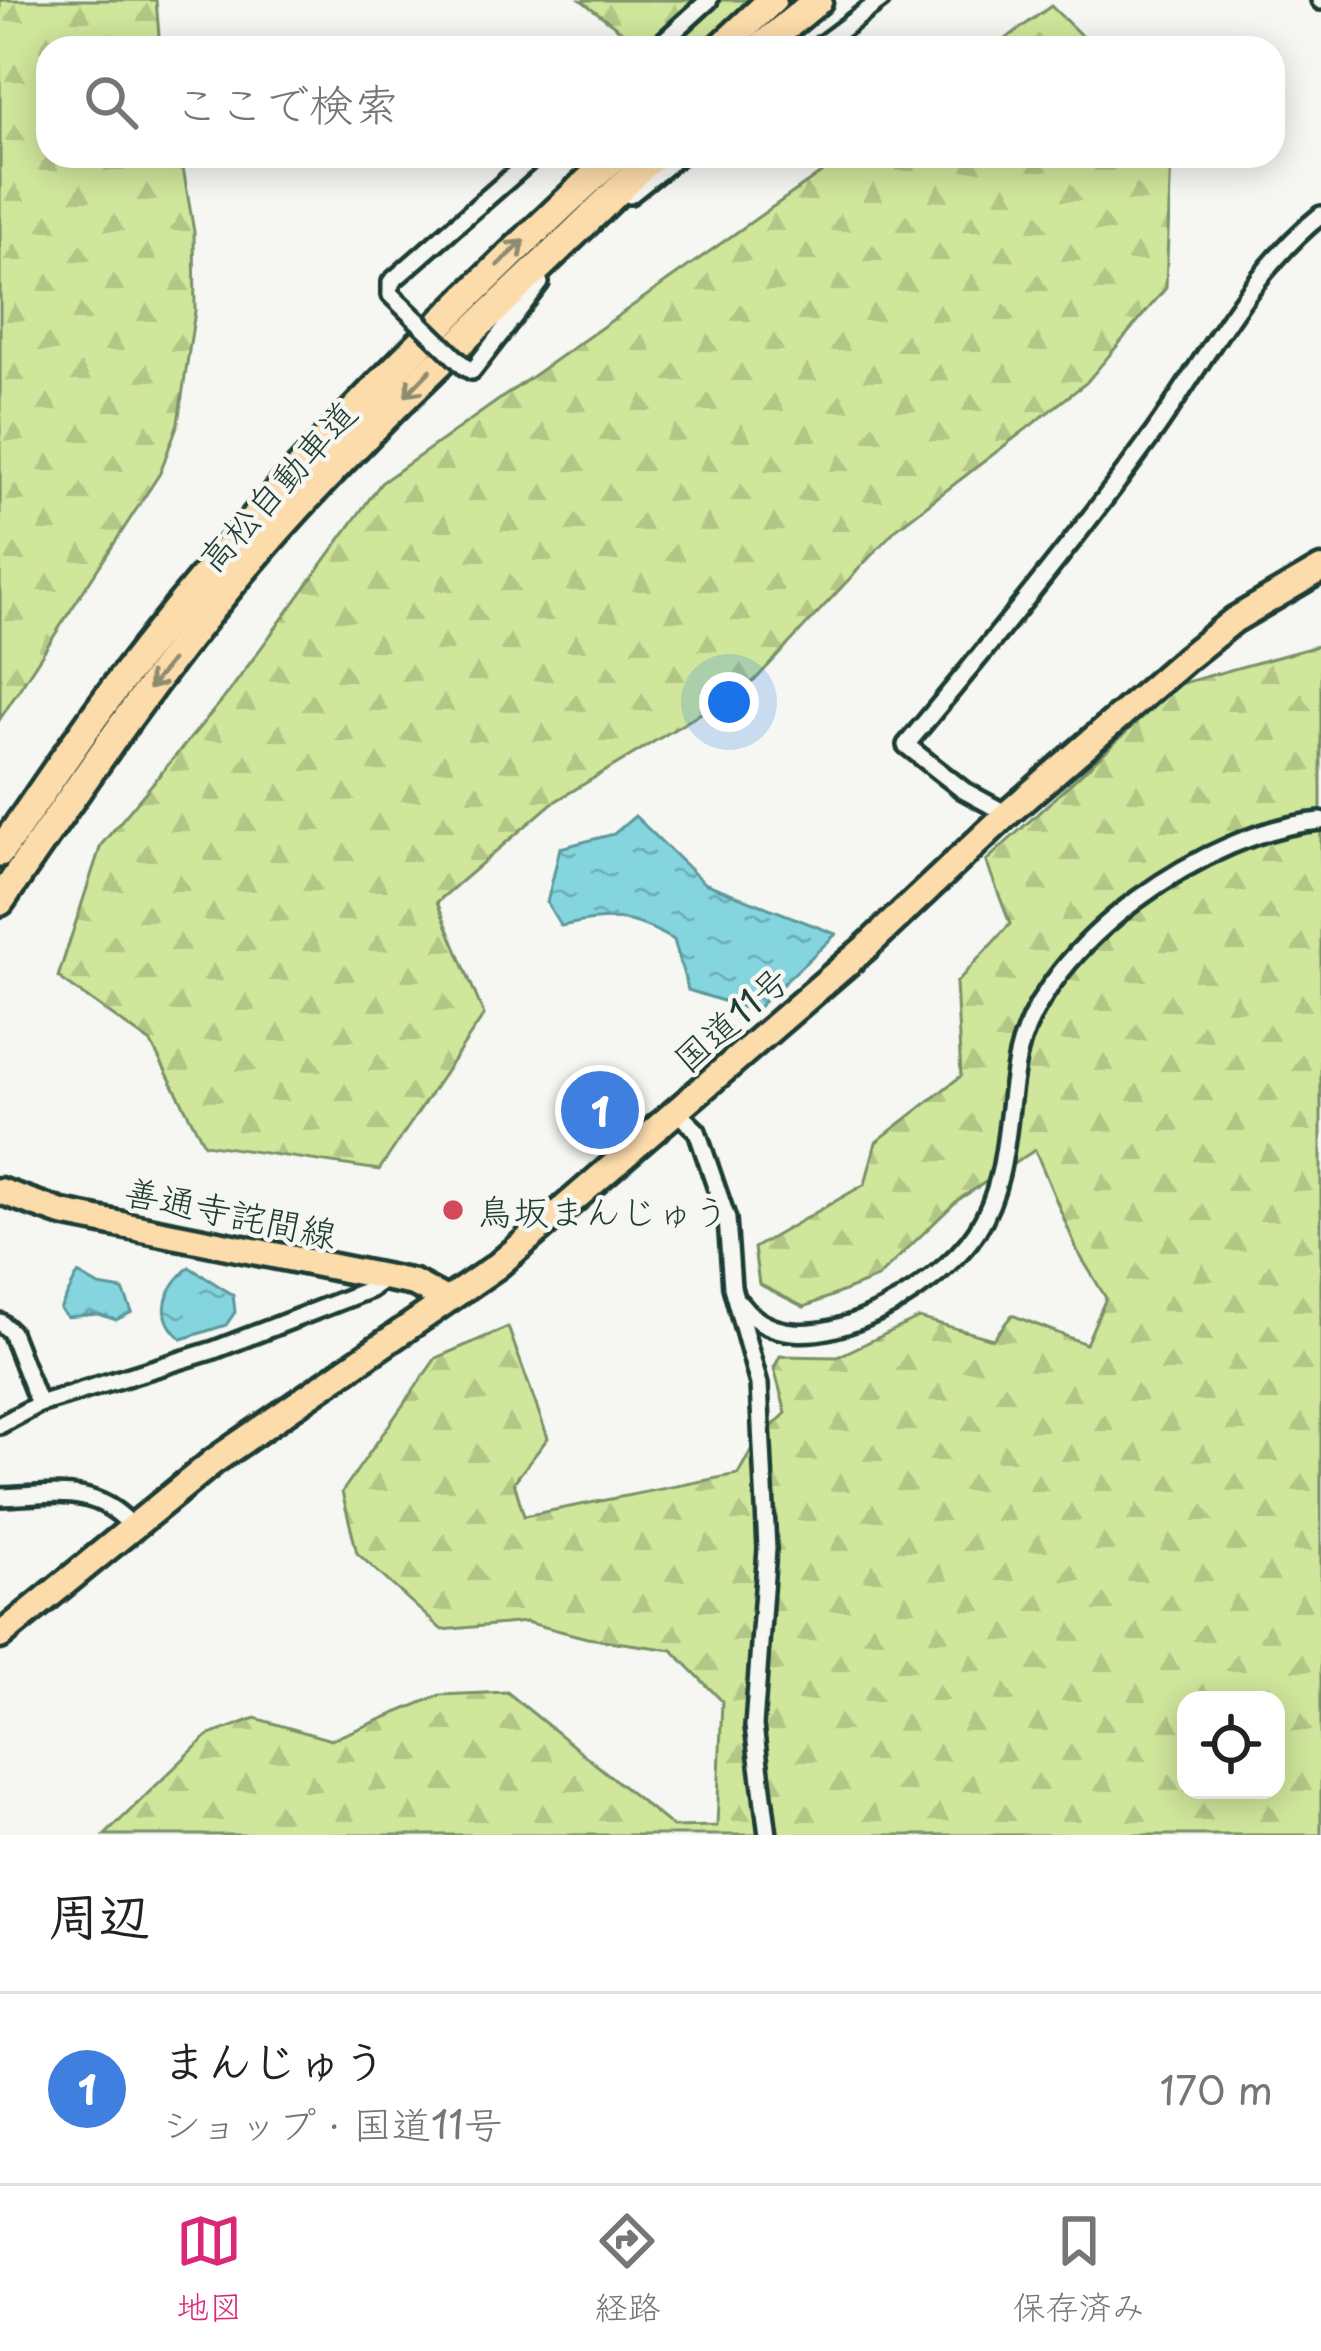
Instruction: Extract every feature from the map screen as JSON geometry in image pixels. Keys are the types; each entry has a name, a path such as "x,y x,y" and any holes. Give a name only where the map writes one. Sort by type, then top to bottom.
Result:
{"highway":[{"path":"734,36 772,0"},
{"path":"774,36 818,0"},
{"name":"高松自動車道","path":"0,852 111,693 258,517 445,316 602,168"},
{"name":"高松自動車道","path":"0,901 127,716 278,531 464,335 639,168"}],"main road":[{"name":"国道11号","path":"0,1636 131,1525 496,1266 865,948 1007,814 1234,620 1321,569"},
{"name":"善通寺詫間線","path":"0,1191 62,1213 414,1282 446,1300"}],"street":[{"path":"669,36 709,0"},
{"path":"833,36 881,0"},
{"path":"521,168 391,282 391,296 472,371 566,251 665,168"},
{"path":"1007,814 963,790 906,745 1115,484 1264,275 1296,235 1321,215"},
{"path":"740,1303 764,1327 805,1333 874,1314 924,1288 978,1229 1004,1163 1025,1034 1046,996 1089,944 1179,867 1212,850 1321,821"},
{"path":"677,1112 697,1131 727,1220 732,1287 759,1384 767,1549 754,1726 768,1835"},
{"path":"0,1425 39,1405 214,1350 371,1289 383,1278"},
{"path":"0,1322 11,1332 39,1405"},
{"path":"0,1497 79,1495 110,1502 131,1525"}],"green space":[{"path":"0,0 156,0 159,36 36,36 36,168 183,168 194,232 195,311 178,423 160,473 0,719"},
{"path":"581,0 755,0 736,36 628,36"},
{"path":"1051,6 1082,36 1010,36"},
{"path":"828,168 1171,168 1166,288 1086,383 896,529 754,681 551,804 437,902 484,1015 379,1170 204,1144 151,1043 58,977 101,845 229,692 381,483"},
{"path":"1321,645 1321,1835 105,1835 207,1736 255,1718 331,1740 440,1695 507,1692 673,1827 717,1826 722,1701 672,1650 587,1638 526,1622 442,1630 357,1553 342,1492 436,1358 508,1327 548,1438 514,1482 524,1516 738,1474 755,1443 786,1413 774,1368 780,1356 837,1357 919,1318 993,1339 1012,1315 1086,1344 1106,1298 1078,1252 1035,1150 958,1200 877,1278 804,1307 759,1284 754,1248 865,1184 876,1142 961,1076 956,983 1010,924 986,861 1179,684"}],"water":[{"path":"635,816 704,883 836,934 754,1011 688,990 674,940 644,925 619,919 561,926 547,903 560,848 614,834"},
{"path":"189,1267 233,1295 235,1312 226,1325 182,1339 165,1312 169,1293"},
{"path":"78,1274 99,1286 123,1290 132,1312 116,1320 98,1314 67,1317 60,1309"}],"place":[{"name":"まんじゅう","path":"600,1110"},
{"name":"鳥坂まんじゅう","path":"453,1210"}]}
